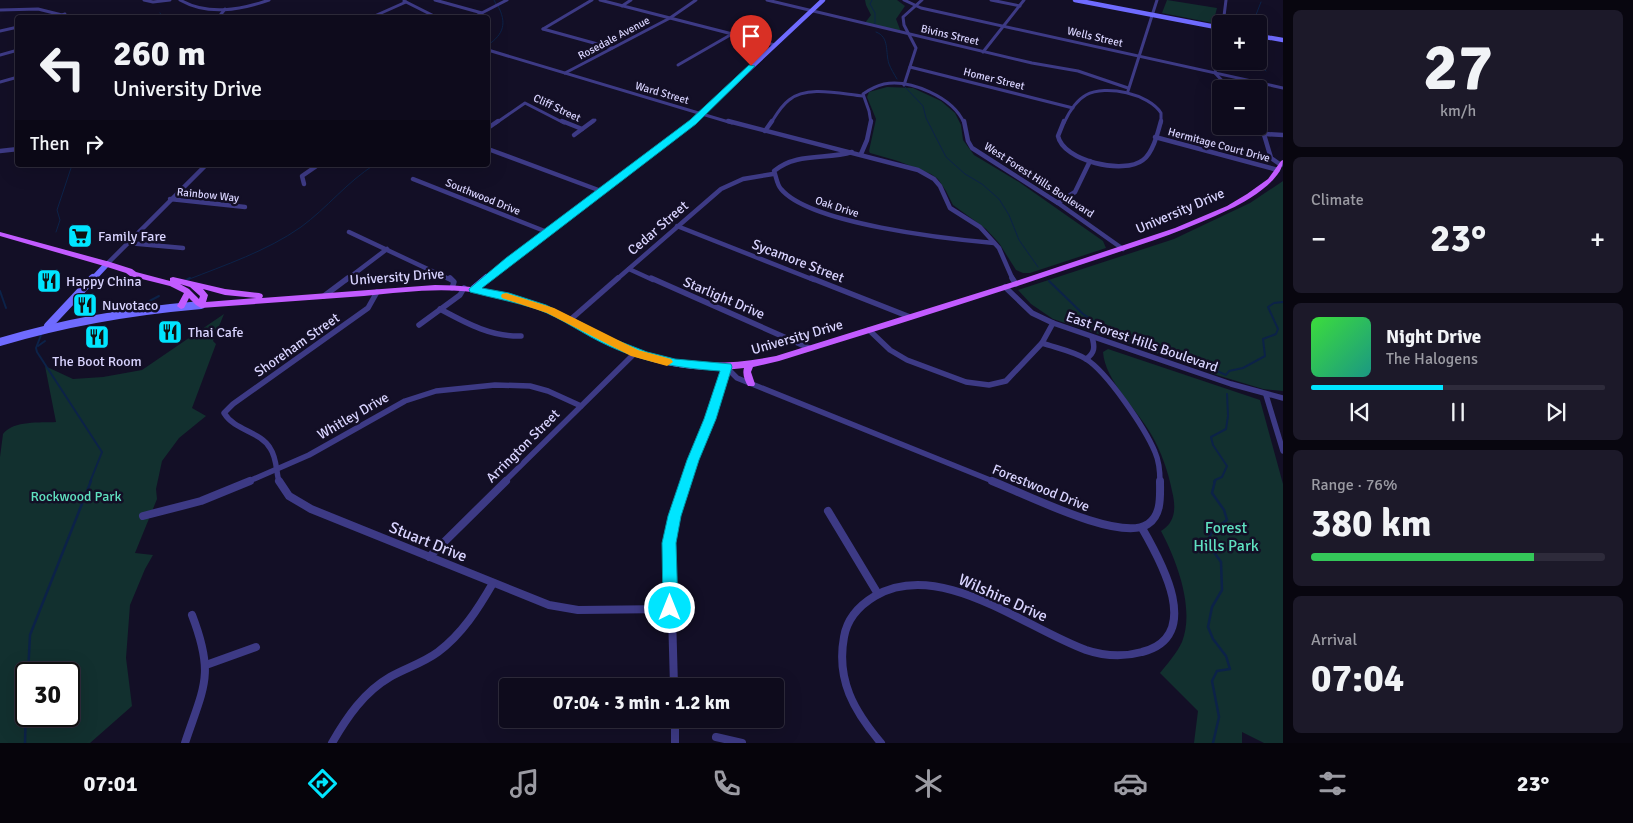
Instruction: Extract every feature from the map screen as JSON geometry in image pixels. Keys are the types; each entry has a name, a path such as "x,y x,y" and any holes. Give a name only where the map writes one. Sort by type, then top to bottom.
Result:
{"main road":[{"name":"University Drive","path":"201,305 377,292 452,288 474,289 526,302 570,320 635,353 675,363 726,367 749,365 776,359 1016,284 1178,230 1229,207 1259,189 1280,166"},
{"path":"0,234 107,264 180,288 201,305 204,295 192,285"},
{"path":"129,271 140,271 192,285 237,294 286,298"},
{"path":"182,306 188,293"},
{"path":"749,365 747,372 751,384"}],"street":[{"path":"144,0 153,2 170,0"},
{"path":"180,0 197,7 225,10 250,6 269,0"},
{"path":"435,0 482,13"},
{"path":"478,15 507,0"},
{"path":"592,0 543,29 612,48"},
{"path":"600,0 775,45"},
{"path":"622,6 631,0"},
{"name":"Rosedale Avenue","path":"565,74 670,18 696,0"},
{"name":"Bivins Street","path":"766,0 1039,65 1078,71 1128,88"},
{"path":"474,289 702,114 822,0"},
{"name":"Wells Street","path":"904,0 914,6 1283,88"},
{"path":"904,85 916,48 903,19 906,13 922,0"},
{"path":"991,0 1020,6"},
{"path":"983,52 1024,0"},
{"path":"1074,0 1212,26"},
{"path":"1127,93 1157,0"},
{"path":"1224,15 1226,0"},
{"path":"376,15 404,1 432,15"},
{"path":"0,10 37,8 66,14"},
{"path":"221,15 225,10"},
{"path":"0,31 15,28"},
{"path":"678,65 732,34"},
{"path":"1267,37 1283,40"},
{"path":"1,53 15,51"},
{"name":"Ward Street","path":"490,51 702,114 861,154"},
{"name":"Homer Street","path":"910,67 1073,108"},
{"path":"1215,70 1215,73 1222,80"},
{"path":"0,82 15,78"},
{"name":"West Forest Hills Boulevard","path":"863,96 867,90 878,85 904,85 930,92 948,103 964,120 968,142 972,148 1058,203 1123,249"},
{"path":"1104,90 1127,93 1147,101 1161,112 1162,118 1146,158 1138,163 1120,166 1090,162 1067,150 1058,139 1058,132 1073,108 1082,96 1089,92 1104,90"},
{"path":"765,131 789,100 798,95 813,92 863,96 871,115 861,154 910,167 930,176 940,186 950,208 980,227 994,243 1003,256 1010,275 1016,284"},
{"name":"Cliff Street","path":"490,127 525,103 564,123 582,129"},
{"path":"574,135 594,120"},
{"path":"1267,134 1283,134"},
{"path":"1264,135 1270,158 1280,166"},
{"name":"Hermitage Court Drive","path":"1155,137 1280,166"},
{"path":"0,151 15,148"},
{"path":"490,150 601,190"},
{"path":"773,174 778,167 793,162 818,156 852,152"},
{"path":"1058,203 1068,200 1074,194 1090,162"},
{"path":"48,327 170,199 204,167"},
{"path":"304,184 302,176 315,167"},
{"name":"Cedar Street","path":"570,320 710,198 730,184 747,178 773,174"},
{"name":"Oak Drive","path":"773,174 774,180 781,190 796,201 844,220 879,228 994,243"},
{"name":"Southwood Drive","path":"413,179 547,232"},
{"name":"Rainbow Way","path":"170,199 245,207"},
{"name":"Sycamore Street","path":"677,226 910,317"},
{"path":"349,232 448,277 454,282 452,288"},
{"path":"128,243 183,248"},
{"path":"324,296 387,249"},
{"name":"Starlight Drive","path":"629,269 809,348"},
{"name":"East Forest Hills Boulevard","path":"1005,287 1032,313 1053,323 1266,395 1283,398"},
{"path":"419,325 460,295 464,288"},
{"name":"Shoreham Street","path":"224,413 233,404 368,308 377,292"},
{"name":"University Drive","path":"0,342 48,327 111,314 201,305"},
{"path":"440,309 490,334 521,336"},
{"path":"869,330 890,350 907,360 966,382 983,385 1006,381 1042,342 1053,323"},
{"path":"1086,359 1092,356 1095,347 1092,337"},
{"path":"1042,342 1086,359 1119,397 1143,430 1155,453 1159,469 1161,505 1155,519 1142,528"},
{"name":"Arrington Street","path":"429,557 635,353"},
{"path":"674,678 669,543 681,494 710,419 726,367"},
{"name":"Forestwood Drive","path":"726,367 730,373 751,384 1091,521 1116,529 1142,528"},
{"name":"Whitley Drive","path":"143,516 201,501 276,469 331,443 405,400 436,390 495,385 523,386 548,390 581,406"},
{"path":"1266,395 1283,451"},
{"name":"Stuart Drive","path":"224,413 226,418 268,445 273,452 278,481 284,490 299,503 538,601 566,609 670,608"},
{"path":"828,511 878,594"},
{"name":"Wilshire Drive","path":"881,743 854,707 847,693 840,667 847,625 859,608 878,594 906,584 943,586 1086,650 1108,655 1140,654 1156,647 1166,638 1175,615 1175,604 1171,587 1154,547 1142,528"},
{"path":"332,743 350,714 373,688 388,678 427,660 462,631 493,583"},
{"path":"185,743 201,698 206,664 204,651 192,615"},
{"path":"206,664 256,647"},
{"path":"675,728 675,743"},
{"path":"716,737 742,743"}],"green space":[{"path":"865,0 897,0 905,6 896,19 901,32 865,23 871,15"},
{"path":"1167,0 1217,8 1215,15 1212,15 1212,23 1162,13"},
{"path":"887,87 913,88 941,101 955,113 961,125 963,140 974,155 1019,182 1103,241 1106,248 1030,273 1016,270 999,243 986,229 953,205 938,179 931,174 898,161 870,153 876,119 867,97 869,92"},
{"path":"1283,181 1283,391 1263,389 1210,373 1211,371 1053,319 1031,304 1018,290 1174,239 1250,203"},
{"name":"Rockwood Park","path":"224,314 213,341 216,344 192,408 206,416 179,438 162,461 156,489 157,499 135,553 153,555 130,605 126,658 132,706 90,743 0,743 0,457 3,434 20,424 56,422 45,366 73,379 103,377 142,370"},
{"name":"Forest Hills Park","path":"1108,349 1260,400 1283,484 1283,743 1264,743 1242,732 1242,743 1194,743 1198,711 1160,673 1180,646 1185,629 1185,600 1182,585 1173,556 1161,531 1170,523 1174,514 1173,497 1166,469 1155,441 1109,374 1103,352"}],"waterway":[{"path":"494,0 496,4"},
{"path":"872,0 870,4 875,13 875,24"},
{"path":"1256,15 1261,2"},
{"path":"490,43 498,37 502,28 503,23 498,6"},
{"path":"876,32 885,41 889,64 897,79"},
{"path":"905,87 923,106 926,118 946,157 965,174 982,184 999,199 1009,215 1019,240 1038,267"},
{"path":"56,232 60,220 57,210 71,167"},
{"path":"187,280 246,257 288,236 310,220 355,179 371,167"},
{"path":"186,280 190,278"},
{"path":"1049,281 1083,314 1109,331 1194,361 1226,375 1229,371 1243,368 1265,356 1263,339 1276,334 1278,329 1268,307 1274,303 1283,302"},
{"path":"0,291 6,308"},
{"path":"144,304 159,296"},
{"path":"41,335 36,348 37,352 102,452 90,482"},
{"path":"38,346 45,341"},
{"path":"1214,482 1222,477 1227,466 1213,445 1211,437 1226,429 1228,416 1227,394"},
{"path":"29,662 30,635 91,481"},
{"path":"1213,743 1219,717 1212,681 1217,671 1230,669 1226,656 1213,639 1208,627 1212,607 1222,590 1221,562 1211,548 1209,538 1213,530 1227,520 1224,510 1212,493 1215,481"},
{"path":"25,727 25,743"}],"slow traffic":[{"path":"506,296 551,311 635,353 667,362"}],"place":[{"name":"Family Fare","path":"80,236"},
{"name":"Happy China","path":"49,281"},
{"name":"Nuvotaco","path":"85,305"},
{"name":"Thai Cafe","path":"170,332"},
{"name":"The Boot Room","path":"97,337"}],"route":[{"path":"670,608 669,543 674,516 693,460 710,419 726,367 716,368 667,362 644,356 612,343 570,320 543,308 509,297 474,289 601,190 693,122 751,66"}]}
